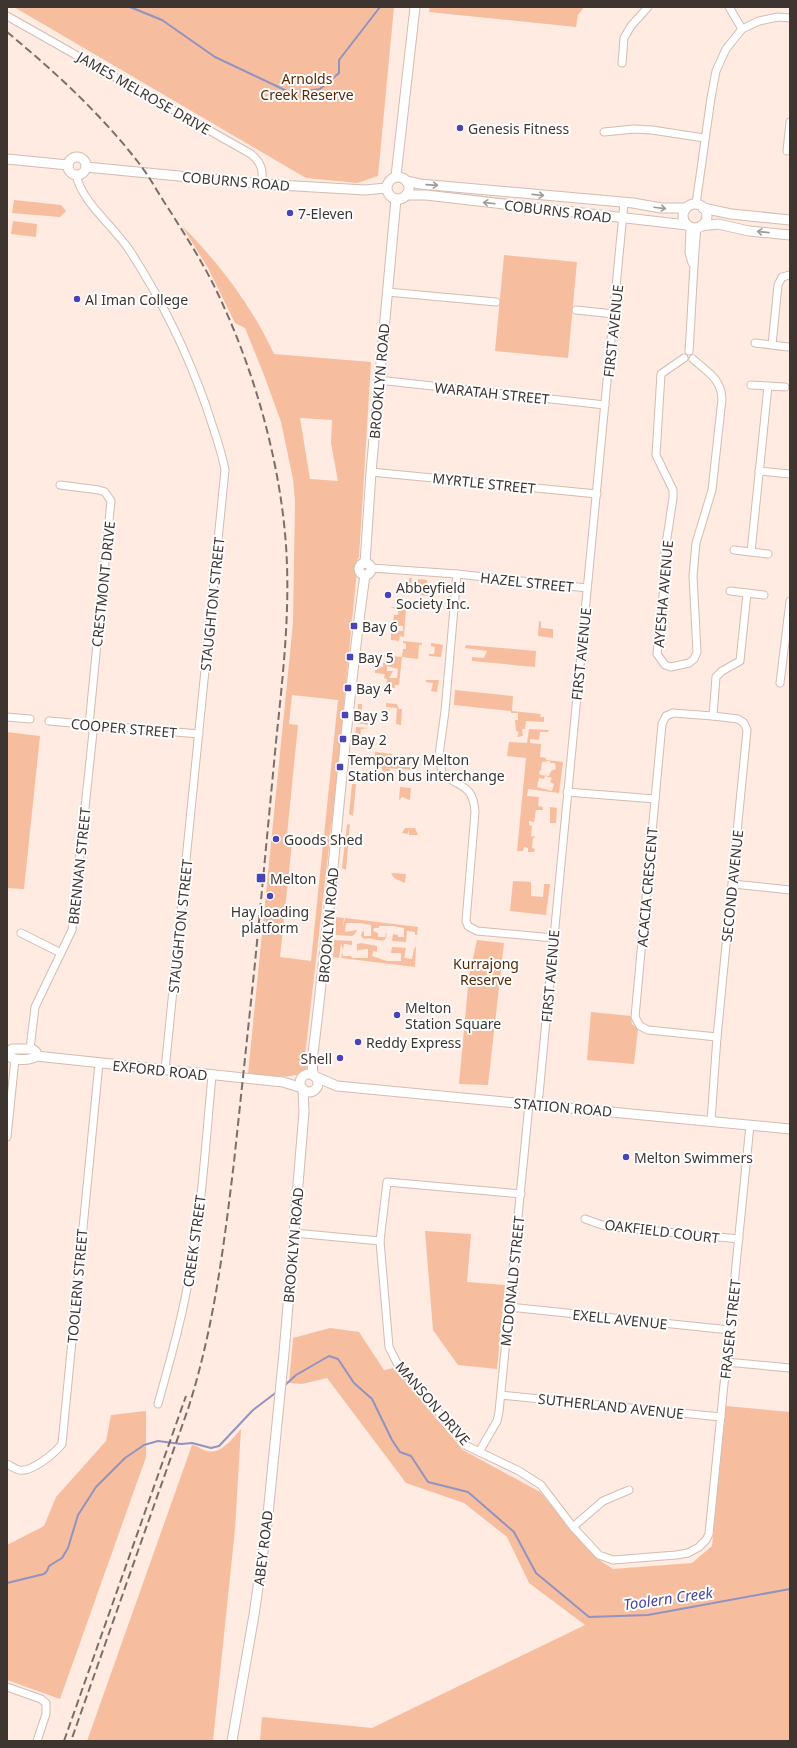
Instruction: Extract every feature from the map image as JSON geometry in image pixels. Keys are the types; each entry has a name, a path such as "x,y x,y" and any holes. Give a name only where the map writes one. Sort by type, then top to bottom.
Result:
{"street":[{"path":"396,176 406,181 409,188 406,195 396,199 389,196 386,188 388,182 396,176 414,7"},
{"path":"622,63 624,38 631,26 648,7"},
{"path":"729,7 742,28"},
{"name":"JAMES MELROSE DRIVE","path":"7,16 251,154 259,160 263,170 262,184"},
{"path":"700,206 704,138 716,71 726,49 742,28 759,21 778,17 790,18"},
{"path":"787,151 790,122"},
{"path":"604,132 634,129 652,130 704,138"},
{"path":"76,157 84,161 86,166 84,172 76,175 69,170 68,165 70,160 76,157"},
{"path":"7,159 68,165"},
{"name":"COBURNS ROAD","path":"86,166 262,184 365,190 386,188"},
{"name":"STAUGHTON STREET","path":"76,175 84,196 119,235 155,290 179,338 197,382 222,456 225,484 165,1070"},
{"name":"COBURNS ROAD","path":"406,181 420,184 624,203 661,208 686,208"},
{"name":"COBURNS ROAD","path":"406,195 426,195 694,226 718,224 749,231 790,235"},
{"name":"BROOKLYN ROAD","path":"309,1075 324,966 354,647 367,568 370,472 396,199"},
{"name":"FIRST AVENUE","path":"534,1105 554,938 567,792 624,219 624,203"},
{"path":"694,226 706,220 706,211 700,206"},
{"path":"694,226 683,218 686,208 700,206 731,214 790,220"},
{"path":"689,351 694,285 693,267 689,253 694,226"},
{"path":"772,345 778,285 782,277 790,275"},
{"path":"387,292 496,302"},
{"path":"576,310 614,314"},
{"path":"755,343 788,346"},
{"name":"AYESHA AVENUE","path":"689,351 693,354 693,359 713,375 718,381 722,399 712,490 696,544 693,576 697,652 694,659 689,663 671,667 665,665 660,660 657,646 664,586 665,551 669,536 673,490 658,462 656,447 661,374 684,358 685,352 689,351"},
{"path":"684,358 689,361 693,359"},
{"name":"WARATAH STREET","path":"378,380 605,405"},
{"path":"751,385 785,387"},
{"path":"751,552 768,386"},
{"path":"759,471 790,474"},
{"name":"MYRTLE STREET","path":"370,472 597,494"},
{"name":"CRESTMONT DRIVE","path":"60,485 99,490 105,492 112,501 89,725"},
{"path":"734,550 768,554"},
{"name":"HAZEL STREET","path":"367,568 457,574 587,588"},
{"path":"457,574 445,711 439,755 442,773 451,780 466,787 474,798 475,812 466,921 468,926 477,931 554,938"},
{"path":"730,591 764,595"},
{"path":"713,716 716,677 722,670 740,661 747,593"},
{"path":"780,683 790,601"},
{"name":"ACACIA CRESCENT","path":"713,716 674,713 666,716 662,724 635,1017 640,1026 648,1030 717,1037"},
{"name":"SECOND AVENUE","path":"711,1121 717,1037 747,730 744,723 738,719 713,716"},
{"path":"7,717 30,719"},
{"name":"COOPER STREET","path":"49,721 199,734"},
{"name":"BRENNAN STREET","path":"33,1052 35,1007 72,930 93,732 89,725"},
{"path":"567,792 655,800"},
{"path":"733,884 790,890"},
{"path":"21,933 61,953"},
{"name":"EXFORD ROAD","path":"10,1055 33,1058 33,1052 99,1063 283,1082 307,1089"},
{"path":"7,1137 10,1055"},
{"name":"TOOLERN STREET","path":"7,1464 20,1471 29,1469 54,1454 62,1444 99,1063"},
{"name":"CREEK STREET","path":"158,1404 182,1315 192,1265 212,1075"},
{"path":"309,1075 317,1084 307,1089 300,1083 309,1075"},
{"name":"EXFORD ROAD","path":"283,1082 309,1075"},
{"name":"STATION ROAD","path":"309,1075 337,1086"},
{"name":"STATION ROAD","path":"307,1089 337,1086 790,1129"},
{"name":"BROOKLYN ROAD","path":"284,1353 307,1089"},
{"name":"MCDONALD STREET","path":"478,1452 497,1421 501,1395 521,1194 534,1105"},
{"name":"FRASER STREET","path":"709,1534 750,1124"},
{"name":"MANSON DRIVE","path":"521,1194 387,1182 380,1241 389,1347 392,1354 397,1363 467,1446 519,1471 541,1485 573,1527 600,1555 613,1560 688,1553 706,1540 709,1534"},
{"name":"OAKFIELD COURT","path":"586,1218 605,1226 739,1239"},
{"path":"294,1233 380,1241"},
{"name":"EXELL AVENUE","path":"509,1307 730,1330"},
{"name":"ABEY ROAD","path":"232,1741 260,1572 278,1420 284,1353"},
{"path":"726,1362 790,1368"},
{"name":"SUTHERLAND AVENUE","path":"501,1395 721,1417"},
{"path":"573,1527 603,1501 629,1490"},
{"path":"7,1687 41,1699 46,1703 46,1714 37,1741"}],"green space":[{"name":"Arnolds Creek Reserve","path":"14,7 394,7 378,176 357,183 306,178"},
{"path":"430,7 584,7 578,15 576,27 429,12"},
{"path":"14,200 61,205 66,211 60,217 12,213"},
{"path":"13,221 37,224 36,237 11,234"},
{"path":"182,226 222,270 234,286 265,336 274,354 371,362 359,557 355,564 357,570 336,785 305,1056 307,1070 294,1075 286,1076 248,1074 293,623 295,501 293,479 281,422 264,375 245,328 235,323 208,268","holes":["300,418 332,420 331,443 338,481 310,479","292,695 338,700 311,961 280,957 292,843 287,835 298,725 289,724"]},
{"path":"504,255 577,262 568,358 495,351"},
{"path":"409,578 412,578 411,590 417,590 418,579 427,580 425,595 429,596 412,594 412,592 408,594"},
{"path":"390,607 406,608 404,637 400,636 399,641 391,640 391,630 403,631 403,626 391,625 393,623 394,615 398,615 398,610"},
{"path":"539,621 541,622 541,628 553,629 553,638 538,636"},
{"path":"403,641 422,643 422,645 419,645 418,659 402,657 403,649 406,649 406,644 403,643"},
{"path":"431,643 443,645 441,657 429,656 429,654 434,654 435,647 431,646"},
{"path":"466,645 536,651 535,667 472,661 472,657 484,658 487,651 465,648"},
{"path":"362,653 402,657 399,685 395,685 395,688 386,687 387,679 384,678 385,674 375,673 375,670 377,670 378,667 383,667 383,663 393,663 394,658 370,656 369,664 361,663","holes":["387,666 398,669 397,678 389,678 393,671 387,671"]},
{"path":"426,680 439,680 437,692 431,691 433,683 426,682"},
{"path":"455,690 513,696 512,711 541,714 540,717 544,717 544,722 526,721 525,729 522,729 523,736 517,737 519,732 516,731 515,720 518,720 518,713 454,705"},
{"path":"386,703 397,704 399,709 402,709 401,725 396,724 397,708 386,707"},
{"path":"358,704 362,704 362,722 369,723 369,725 357,723"},
{"path":"356,727 369,728 361,729 359,747 354,747"},
{"path":"529,729 549,730 548,732 540,732 539,740 530,739 530,743 541,744 540,757 546,758 546,760 563,762 559,793 528,789 527,796 539,797 538,806 543,807 543,810 536,810 534,822 529,821 529,825 532,826 531,836 536,837 533,838 532,848 535,849 534,852 528,852 528,848 524,847 523,851 517,851 526,758 507,756 509,742 527,743","holes":["550,761 550,763 555,763 556,769 551,771 549,776 540,775 539,772 541,770 542,762","545,776 552,778 550,782 554,784 552,791 537,787 539,778 544,779"]},
{"path":"7,732 40,736 24,889 7,888"},
{"path":"375,752 392,754 392,760 404,763 404,766 414,768 414,770 384,768 390,769 387,783 370,782 372,774 377,774 377,781 385,781 385,774 381,767 367,766 367,763 374,763"},
{"path":"352,784 356,784 353,816 349,814"},
{"path":"400,787 411,788 410,800 402,797 399,800"},
{"path":"550,807 557,808 556,823 550,823"},
{"path":"350,824 346,870 342,868 347,825"},
{"path":"405,828 415,828 418,835 409,835 409,829 408,834 402,833"},
{"path":"391,873 406,874 405,883 394,878"},
{"path":"513,881 531,882 531,896 543,897 544,884 550,884 546,915 510,911"},
{"path":"336,917 344,918 343,927 345,918 418,927 417,935 415,935 415,932 407,931 406,942 392,941 393,934 398,935 398,937 404,937 404,928 379,926 379,928 374,928 373,931 378,933 378,937 385,937 387,933 385,940 364,939 361,936 362,932 364,931 364,936 371,936 371,925 346,923 345,932 357,930 355,934 352,936 336,935"},
{"path":"334,940 352,941 352,945 344,944 343,950 341,944 339,958 333,957"},
{"name":"Kurrajong Reserve","path":"477,940 504,943 488,1085 459,1084 469,976"},
{"path":"361,943 377,946 377,952 373,951 372,956 387,961 401,961 401,953 391,953 392,947 406,948 404,958 412,959 416,946 415,967 341,958 342,952 343,956 351,956 352,958 368,958 368,949 358,950 357,952 357,944"},
{"path":"591,1012 631,1016 632,1024 638,1029 634,1064 587,1060"},
{"path":"425,1231 471,1234 467,1282 505,1285 497,1369 458,1365 433,1330"},
{"path":"330,1328 359,1332 384,1370 394,1368 463,1450 540,1492 596,1558 613,1569 692,1563 712,1546 726,1406 790,1412 790,1741 260,1741 262,1717 372,1728 585,1625 529,1583 507,1537 464,1503 406,1483 327,1378 302,1384 289,1383 293,1338"},
{"path":"146,1411 146,1457 60,1699 7,1680 7,1545 44,1526 56,1497 106,1441 111,1415"},
{"path":"241,1429 235,1529 213,1741 87,1741 192,1445 207,1451 217,1451 226,1445"}],"waterway":[{"path":"130,7 162,20 215,57 291,93 320,89 339,73 339,60 380,7"},
{"name":"Toolern Creek","path":"284,1386 296,1375 329,1356 338,1359 354,1383 372,1399 392,1440 400,1452 411,1456 428,1482 468,1492 514,1532 536,1573 589,1617 648,1615 790,1589"},
{"name":"Toolern Creek","path":"7,1583 44,1574 49,1566 62,1558 68,1548 78,1515 96,1487 125,1458 144,1445 158,1441 181,1444 192,1443 211,1448 219,1446 253,1410 278,1391"}],"railway":[{"path":"7,32 76,93 108,126 138,162 147,174 207,273 232,325 245,358 266,426 280,496 285,531 287,565 287,609 284,654 255,963 234,1162 217,1286 205,1348 188,1409 71,1741"},
{"path":"64,1741 186,1396"}],"place":[{"name":"Genesis Fitness","path":"460,128"},
{"name":"7-Eleven","path":"290,213"},
{"name":"Al Iman College","path":"77,299"},
{"name":"Abbeyfield Society Inc.","path":"388,595"},
{"name":"Bay 6","path":"354,626"},
{"name":"Bay 5","path":"350,657"},
{"name":"Bay 4","path":"348,688"},
{"name":"Bay 3","path":"345,715"},
{"name":"Bay 2","path":"343,739"},
{"name":"Temporary Melton Station bus interchange","path":"340,767"},
{"name":"Goods Shed","path":"276,839"},
{"name":"Melton","path":"261,878"},
{"name":"Hay loading platform","path":"270,896"},
{"name":"Melton Station Square","path":"397,1015"},
{"name":"Reddy Express","path":"358,1042"},
{"name":"Shell","path":"340,1058"},
{"name":"Melton Swimmers","path":"626,1157"}]}
